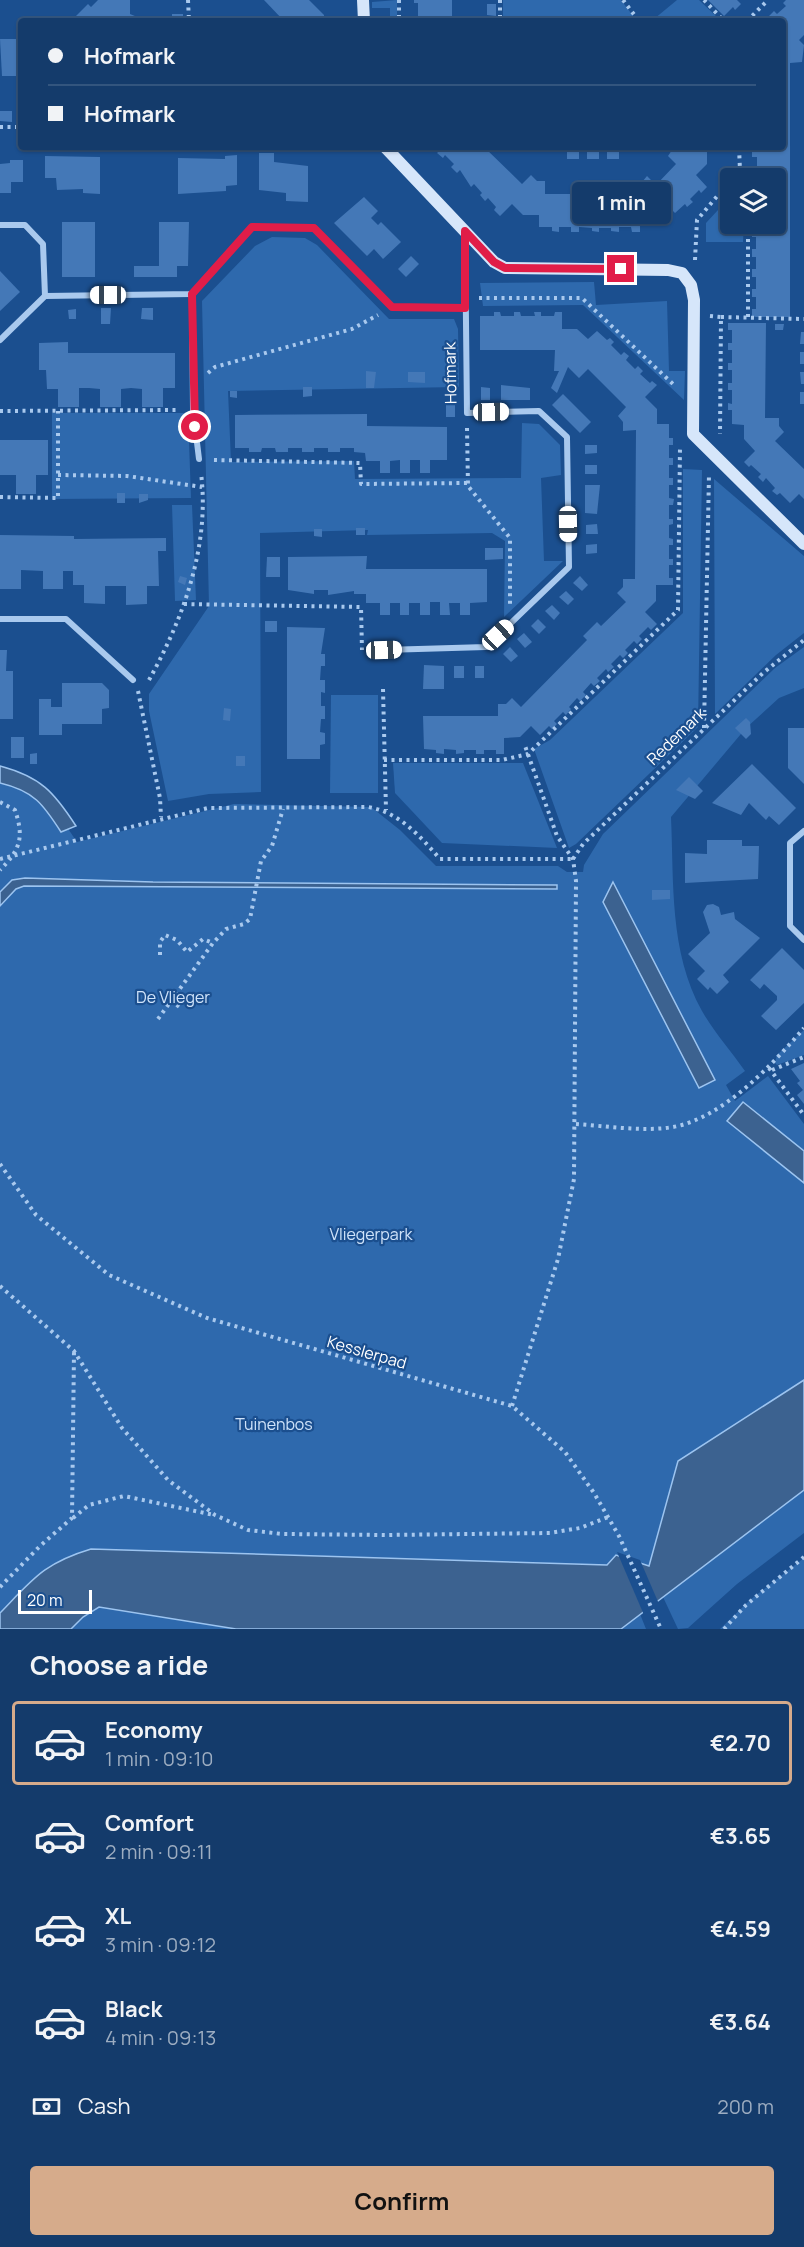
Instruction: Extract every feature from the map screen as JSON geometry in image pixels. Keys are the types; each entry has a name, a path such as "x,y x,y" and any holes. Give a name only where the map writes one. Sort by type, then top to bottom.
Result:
{"street":[{"path":"363,0 364,18"},
{"path":"388,150 494,262 505,268 668,270 682,273 691,285 694,315 693,434 804,544"},
{"path":"0,225 25,225 43,244 45,296"},
{"path":"199,459 193,410 192,294 252,227 314,228 392,307 465,308"},
{"name":"Hofmark","path":"384,650 486,647 569,567 567,437 539,411 467,413 465,231"},
{"path":"0,340 45,296 192,294"},
{"path":"0,619 66,619 133,680"},
{"path":"804,831 790,843 790,926 804,940"}],"path":[{"path":"188,0 189,18"},
{"path":"399,0 399,18"},
{"path":"500,0 500,18"},
{"path":"623,0 637,18"},
{"path":"704,0 721,18"},
{"path":"750,18 768,0"},
{"path":"0,127 18,127"},
{"path":"739,150 740,168"},
{"path":"695,251 697,220 720,194"},
{"path":"748,234 748,317"},
{"path":"465,298 582,298 679,389"},
{"path":"193,386 215,367 351,329 392,307"},
{"path":"694,315 804,319"},
{"path":"704,728 709,450 720,438 721,317"},
{"path":"0,411 193,410"},
{"path":"0,497 58,498 58,411"},
{"path":"467,413 468,483 510,538 510,624"},
{"path":"384,760 502,760 528,754 678,610 680,441"},
{"path":"139,692 146,686 157,666 183,604 200,550 203,523 199,459 360,463 361,484 468,483"},
{"path":"58,475 127,476 202,487"},
{"path":"183,604 361,607 362,650"},
{"name":"Redemark","path":"573,859 583,844 704,728 763,673 804,640"},
{"path":"133,680 139,692 160,798 161,817"},
{"path":"383,689 386,810"},
{"path":"512,1406 558,1259 574,1179 576,1124 576,880 573,859 557,836 524,743"},
{"path":"0,802 15,810 22,831 14,856 0,870"},
{"path":"0,859 148,823 161,817 208,808 368,807 386,810 421,837 440,859 573,859"},
{"path":"158,1019 213,943 226,929 244,924 250,919 257,893 261,861 272,846 283,809"},
{"path":"160,955 160,942 165,935 177,940 187,952 203,939 213,943"},
{"path":"159,991 182,1009"},
{"path":"576,1124 649,1128 672,1127 693,1122 711,1112 771,1069 804,1028"},
{"path":"771,1069 804,1058"},
{"path":"771,1069 804,1115"},
{"name":"Kesslerpad","path":"0,1164 36,1215 109,1275 207,1317 512,1406 565,1452 620,1536 661,1629"},
{"path":"0,1286 74,1352 122,1428 168,1480 215,1515 248,1530 386,1535 550,1533 580,1528 608,1517"},
{"path":"72,1518 74,1352"},
{"path":"0,1587 40,1546 89,1504 124,1496 215,1515"},
{"path":"724,1629 746,1605 804,1557"}],"green space":[{"path":"397,0 397,18 390,18 390,8 372,8 372,2"},
{"path":"503,0 621,0 635,18 503,18"},
{"path":"677,0 699,0 718,18 655,18"},
{"path":"720,208 720,234 743,234 743,242 706,242 706,223"},
{"path":"272,237 305,238 317,245 389,319 454,319 458,329 459,387 228,391 231,462 354,461 355,479 521,478 522,423 539,424 560,445 561,475 541,478 544,561 563,561 504,617 505,541 492,533 367,535 368,530 260,533 261,792 209,794 168,801 149,711 149,694 209,606 202,301 255,246"},
{"path":"594,282 596,305 667,301 669,371 685,371 684,400 583,305 483,306 480,283"},
{"path":"52,413 188,413 191,498 52,499"},
{"path":"683,469 702,470 698,727 576,844 569,848 534,749 550,740 683,613"},
{"path":"714,479 804,556 804,633 776,655 715,714"},
{"path":"172,505 192,505 196,600 175,601"},
{"name":"Vliegerpark","path":"804,647 804,688 779,698 746,728 671,817 675,916 684,965 691,988 702,1011 745,1071 726,1085 735,1101 768,1076 804,1124 804,1445 588,1612 88,1587 0,1629 0,773 48,799 77,842 234,804 371,807 400,830 436,866 558,866 567,872 583,872 584,865 603,834 775,668"},
{"path":"331,695 378,695 378,793 330,793"},
{"path":"393,763 523,763 557,848 442,843 395,793"},
{"path":"804,1030 804,1055 777,1065 775,1063 777,1055"},
{"path":"804,1490 804,1533 737,1584 688,1628 678,1629 663,1597"},
{"path":"804,1558 804,1629 720,1629 750,1600"},
{"path":"99,1607 236,1629 71,1629 83,1617"},
{"path":"640,1614 646,1629 621,1629"}],"shaded area":[{"path":"0,766 26,775 45,787 61,804 76,826 61,832 43,806 36,800 21,790 0,783"},
{"path":"25,878 153,882 557,885 557,889 24,886 16,889 0,906 0,892 12,880"},
{"path":"613,882 715,1080 699,1088 603,902"},
{"path":"743,1102 804,1151 804,1183 727,1121"},
{"path":"804,1380 804,1490 621,1629 236,1629 99,1607 83,1617 71,1629 0,1629 0,1613 40,1574 62,1560 91,1549 607,1565 616,1555 649,1566 678,1461"}],"pier":[{"path":"617,1552 640,1560 659,1604 644,1615"}],"building":[{"path":"98,0 130,0 130,14 140,18 74,18 88,4 91,7"},
{"path":"264,0 309,0 324,15 324,18 281,18"},
{"path":"414,0 452,0 452,18 414,18 418,16 418,3 414,3"},
{"path":"708,0 737,0 741,4 735,10 733,7 724,16"},
{"path":"786,0 804,0 804,35 799,40 804,45 802,62 790,63 790,317 756,317 752,316 752,309 756,309 756,297 752,297 752,289 756,289 756,277 752,277 752,269 756,269 756,257 752,257 752,249 756,249 756,237 752,237 752,234 786,234 786,168 757,168 757,157 752,157 752,150 786,150 786,18 768,17 774,11 777,14 786,6 783,3"},
{"path":"487,4 496,4 496,16 487,15"},
{"path":"172,14 183,14 183,18 172,18"},
{"path":"0,39 18,39 18,76 2,76"},
{"path":"0,111 12,111 12,122 0,121"},
{"path":"440,150 487,150 522,184 531,175 537,181 545,181 545,194 633,194 634,182 642,182 647,176 656,185 676,164 668,156 672,150 707,150 707,164 696,175 707,187 701,193 699,190 690,199 693,202 687,207 685,204 675,213 667,205 655,216 640,216 640,232 632,232 631,227 619,227 619,232 611,231 611,228 599,228 599,232 592,231 592,228 579,227 579,232 571,232 571,227 559,227 559,232 552,231 552,227 539,227 539,215 523,215 512,204 500,216 494,210 496,207 488,198 485,201 480,195 482,193 474,184 471,187 460,170 457,173 451,167 454,164 445,155 443,158 437,153"},
{"path":"567,150 579,150 579,159 567,159"},
{"path":"587,150 599,150 599,159 587,159"},
{"path":"607,150 619,150 619,159 607,159"},
{"path":"259,153 274,153 274,162 308,166 308,202 286,201 286,193 259,190"},
{"path":"237,155 237,185 226,186 226,191 178,194 178,158 225,159 225,156"},
{"path":"45,156 100,157 100,194 83,193 83,189 57,190 56,178 45,178"},
{"path":"10,160 23,160 23,182 11,182 11,193 0,193 0,164 10,163"},
{"path":"364,197 378,211 371,218 378,225 381,222 401,242 383,259 374,249 367,256 334,223"},
{"path":"62,222 95,222 95,277 62,277"},
{"path":"159,222 189,222 188,266 177,266 177,277 134,277 134,266 159,266"},
{"path":"411,256 419,264 406,277 398,269"},
{"path":"0,271 20,292 0,311"},
{"path":"101,308 111,308 110,324 101,324"},
{"path":"142,308 153,308 153,320 141,319"},
{"path":"76,309 76,319 69,319 68,310"},
{"path":"494,312 500,312 501,316 514,316 514,312 520,312 521,316 535,316 534,312 541,312 541,316 554,316 555,312 562,312 562,329 577,329 588,339 597,331 607,340 610,338 614,342 611,345 621,355 624,352 629,356 626,360 635,369 638,366 643,371 640,374 650,383 652,381 657,385 645,397 657,409 657,424 669,424 669,438 673,438 673,445 669,445 669,458 673,458 673,465 669,465 669,478 673,478 673,485 669,485 669,498 674,499 673,505 669,505 669,519 673,519 673,524 669,525 669,538 673,539 673,545 669,545 669,559 673,559 673,565 669,565 669,578 673,578 673,585 656,585 656,601 645,612 657,624 651,630 648,627 639,636 642,639 637,644 634,641 625,650 628,653 623,658 620,655 611,664 614,667 608,672 606,669 597,678 600,681 594,686 591,683 583,692 586,695 580,701 577,698 569,707 571,709 566,715 563,712 554,721 557,724 552,729 549,726 540,735 531,726 520,737 504,738 504,754 496,754 496,750 484,750 484,754 476,754 476,750 464,750 464,753 456,754 456,750 444,749 444,754 436,753 436,750 424,749 423,716 498,716 498,704 506,704 512,698 521,707 587,640 583,636 597,622 601,626 626,602 617,593 623,587 623,579 635,579 636,430 623,431 623,422 618,416 626,407 588,369 579,378 568,367 557,393 551,388 559,371 554,371 555,350 480,350 480,316 494,316"},
{"path":"728,323 766,323 765,418 779,418 779,426 784,432 775,441 804,469 804,499 799,494 790,503 780,493 777,495 772,491 775,488 766,478 763,482 758,477 761,474 744,462 755,451 744,439 744,425 732,424 732,410 728,410 728,403 732,404 732,390 728,390 728,383 732,383 732,370 728,370 728,363 732,363 732,350 728,350 728,343 732,343 732,330 728,330"},
{"path":"775,324 784,324 783,330 775,330"},
{"path":"801,332 804,332 804,344 800,344"},
{"path":"68,342 68,353 175,353 175,388 163,388 163,407 142,407 142,389 131,388 121,389 121,407 100,407 100,389 79,388 79,407 58,407 58,389 47,389 46,370 39,370 39,343"},
{"path":"800,352 804,352 804,364 800,364"},
{"path":"366,371 376,372 374,388 366,388"},
{"path":"408,372 425,372 425,383 408,382"},
{"path":"800,372 804,372 804,384 801,384"},
{"path":"501,385 530,388 530,400 501,400"},
{"path":"303,387 312,387 312,396 303,397"},
{"path":"481,387 490,388 490,400 481,400"},
{"path":"230,391 237,391 237,398 230,397"},
{"path":"800,392 804,392 804,404 800,404"},
{"path":"563,394 591,422 580,433 552,405"},
{"path":"446,405 455,405 455,417 446,417"},
{"path":"367,414 367,426 447,427 447,460 430,460 430,473 420,473 420,460 410,460 410,473 400,473 400,460 390,461 390,473 380,473 380,461 366,461 365,453 354,452 354,448 340,448 340,452 328,452 328,448 314,448 314,452 302,452 302,448 288,448 288,452 276,452 275,448 262,448 261,452 249,452 249,448 235,448 235,415"},
{"path":"0,440 48,440 48,475 36,475 36,494 16,494 16,475 0,475"},
{"path":"585,445 597,445 597,453 585,454"},
{"path":"585,465 597,465 597,474 585,474"},
{"path":"585,485 600,485 597,514 585,513"},
{"path":"117,493 125,493 125,503 117,503"},
{"path":"139,494 148,494 148,500 139,503"},
{"path":"597,524 598,534 586,534 586,525"},
{"path":"356,528 365,528 365,535 356,535"},
{"path":"314,529 322,529 322,537 314,536"},
{"path":"0,535 74,536 74,539 166,538 166,551 158,551 159,586 147,586 147,604 126,605 126,586 105,586 105,604 84,603 84,585 73,585 73,571 63,571 63,589 43,589 43,571 21,570 21,589 0,589"},
{"path":"597,544 597,553 586,554 586,545"},
{"path":"485,548 503,548 503,559 485,560"},
{"path":"367,556 366,569 487,569 487,602 470,603 470,615 460,615 460,603 449,603 450,615 440,615 440,602 430,602 430,615 420,615 420,603 409,603 409,615 400,615 400,603 390,603 390,615 380,615 380,603 366,603 366,594 354,594 354,591 328,595 328,590 314,590 314,594 288,590 288,557"},
{"path":"267,557 280,557 280,577 266,577"},
{"path":"180,576 187,578 185,585 178,582"},
{"path":"580,576 588,585 582,591 573,583"},
{"path":"566,591 574,599 568,605 559,597"},
{"path":"552,605 560,613 554,620 545,611"},
{"path":"538,619 546,627 539,634 531,626"},
{"path":"265,621 277,621 277,632 265,632"},
{"path":"287,627 325,628 321,654 325,654 325,666 321,666 320,680 325,680 325,693 321,692 321,706 325,706 325,719 321,719 320,732 325,733 325,744 320,745 320,759 287,759"},
{"path":"524,633 532,642 525,648 517,639"},
{"path":"510,647 518,656 511,662 503,654"},
{"path":"0,650 7,650 6,671 13,671 13,719 0,719"},
{"path":"424,665 444,666 444,689 423,689"},
{"path":"454,666 464,666 464,678 454,678"},
{"path":"475,666 484,666 484,678 475,678"},
{"path":"62,683 102,683 109,690 109,708 102,709 102,724 62,724 62,735 39,735 39,699 51,699 51,707 62,707"},
{"path":"224,708 231,709 230,721 223,720"},
{"path":"746,718 750,722 751,734 746,739 735,728"},
{"path":"788,728 804,728 804,784 788,768"},
{"path":"11,737 24,737 24,758 11,758"},
{"path":"37,753 37,764 30,764 30,754"},
{"path":"236,756 245,756 245,766 236,766"},
{"path":"752,764 796,808 779,825 769,816 766,820 749,803 741,815 712,803"},
{"path":"689,777 703,791 695,799 676,790"},
{"path":"707,840 742,840 742,846 759,846 758,879 685,883 685,853 707,854"},
{"path":"652,890 670,890 670,899 652,900"},
{"path":"713,904 719,907 721,915 734,912 735,919 760,938 723,975 729,982 717,994 710,987 708,990 697,979 705,971 688,954 710,933 703,912 707,905"},
{"path":"782,948 804,970 804,1003 776,1030 761,1016 777,1000 777,996 764,984 760,989 750,980"},
{"path":"804,1063 804,1104 797,1095 803,1090 797,1083 800,1081 791,1069"}],"route":[{"path":"195,427 192,294 252,227 314,228 392,307 465,308 465,231 494,262 505,268 621,269"}],"park label":[{"name":"De Vlieger","path":"173,997"},
{"name":"Tuinenbos","path":"274,1424"}]}
